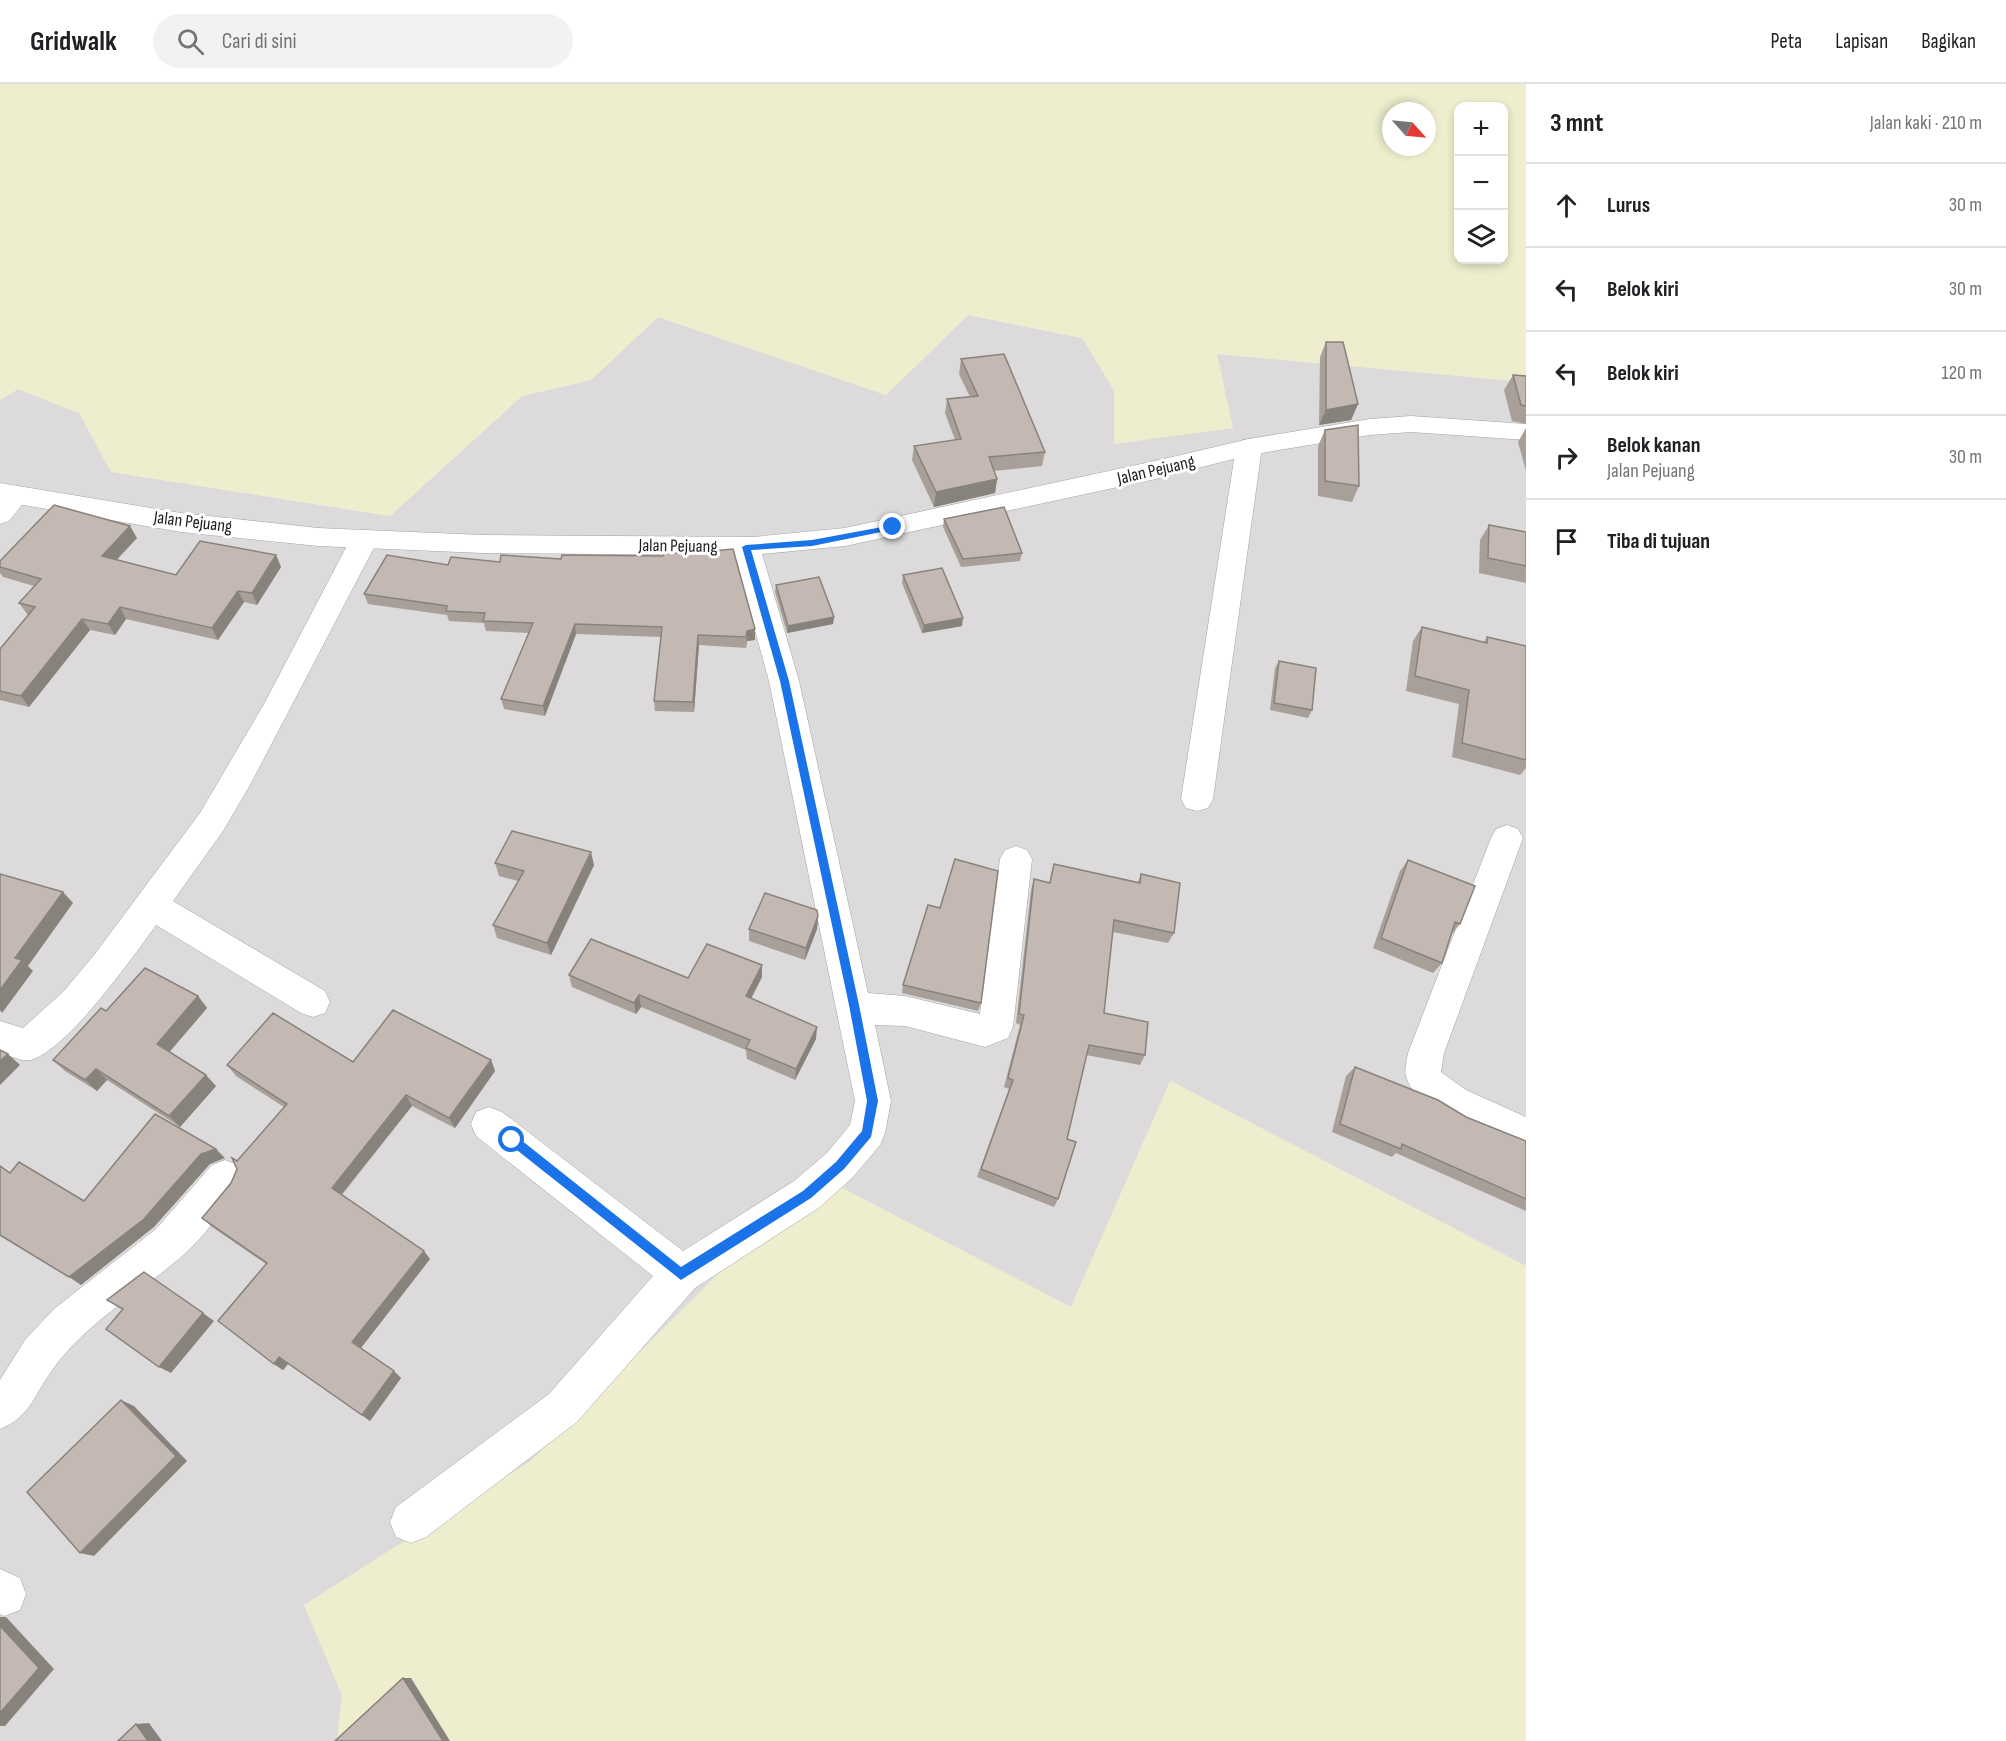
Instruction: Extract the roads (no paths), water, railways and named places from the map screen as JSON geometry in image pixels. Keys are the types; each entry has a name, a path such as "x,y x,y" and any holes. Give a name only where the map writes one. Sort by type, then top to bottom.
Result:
{"street":[{"name":"Jalan Pejuang","path":"9,494 184,522 364,540 746,547 812,543 845,537 1144,473 1249,447 1370,428 1411,424 1526,432"},
{"path":"1197,799 1249,447"},
{"path":"0,515 9,494"},
{"path":"0,1037 28,1045 41,1036 61,1017 123,944 152,905 219,812 270,723 364,540"},
{"path":"411,1522 563,1408 681,1274 807,1194 840,1165 867,1133 873,1101 854,1005 784,681 746,547"},
{"path":"1507,838 1426,1053 1423,1074 1432,1090 1526,1134"},
{"path":"854,1005 879,1010 905,1011 985,1031 996,1027 1016,859"},
{"path":"152,905 313,1002"},
{"path":"489,1124 681,1274"},
{"path":"0,1409 12,1398 39,1354 68,1323 170,1242 225,1178"}]}
